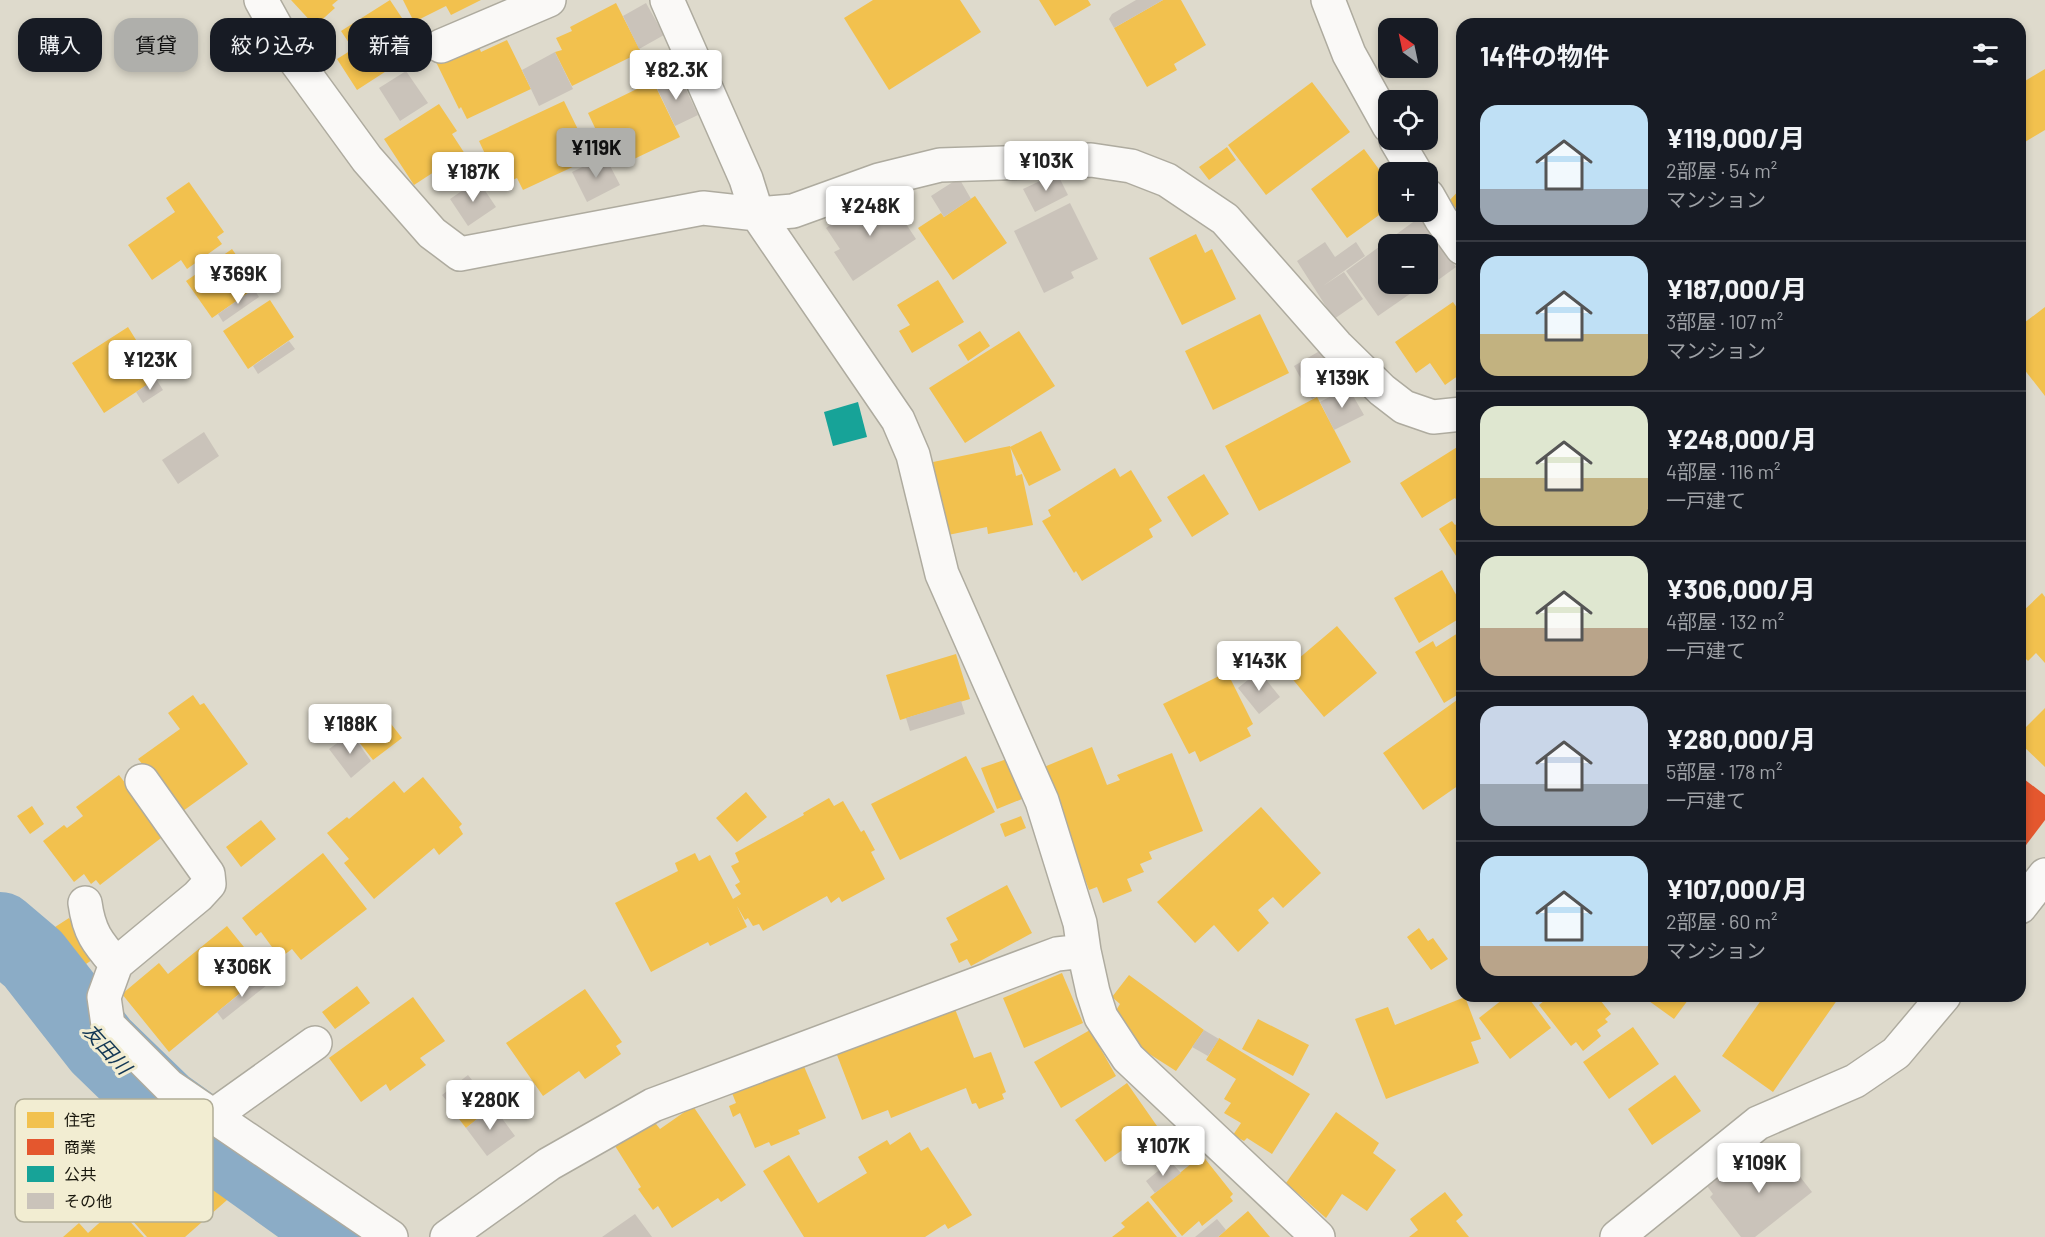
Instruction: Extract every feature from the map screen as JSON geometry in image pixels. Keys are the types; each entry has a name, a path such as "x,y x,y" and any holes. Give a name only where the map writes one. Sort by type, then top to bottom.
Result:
{"street":[{"path":"261,0 292,56 367,159 432,233 460,254 704,208 757,214 793,211 879,180 940,165 1090,160 1131,166 1167,180 1225,219 1336,345 1382,390 1404,406 1433,417 1456,415"},
{"path":"441,46 549,0"},
{"path":"667,0 746,179 757,214 898,420 913,454 942,574 1042,801 1080,923 1093,992 1101,1017 1128,1058 1318,1237"},
{"path":"1328,0 1349,54 1378,106"},
{"path":"1438,214 1456,240"},
{"path":"142,780 207,874 209,884 198,897 116,964 104,997 108,1025 169,1086 188,1099"},
{"path":"85,903 88,924 116,964"},
{"path":"447,1237 549,1164 653,1106 1057,954 1084,951"},
{"path":"1617,1237 1758,1123 1855,1081 1896,1053 1939,1002"},
{"path":"315,1043 213,1116 391,1237"}],"building: 住宅":[{"path":"291,0 338,0 332,5 335,8 324,18 308,18"},
{"path":"390,0 402,18 362,18"},
{"path":"403,0 481,0 451,15 446,6 422,18 412,18"},
{"path":"873,0 960,0 981,32 889,90 844,18"},
{"path":"1039,0 1088,0 1091,5 1055,26"},
{"path":"1163,0 1181,0 1206,45 1174,64 1177,70 1147,87 1114,28"},
{"path":"616,3 641,52 572,86 555,52 562,50 556,38 572,31 570,27"},
{"path":"348,27 348,42 341,31"},
{"path":"507,40 531,89 467,119 461,107 459,109 436,62 477,42 481,52"},
{"path":"348,52 348,72 385,72 357,90 337,59"},
{"path":"2045,69 2045,130 2026,141 2026,80"},
{"path":"653,81 680,137 634,159 632,154 612,164 588,113"},
{"path":"1312,82 1350,132 1266,195 1228,145"},
{"path":"564,101 592,158 523,190 517,178 500,186 479,141"},
{"path":"439,104 457,131 452,134 465,154 459,158 468,171 447,185 437,170 414,185 384,139"},
{"path":"1227,147 1236,160 1209,180 1199,167"},
{"path":"1364,149 1378,168 1378,216 1347,238 1311,189"},
{"path":"189,182 224,232 217,237 222,244 187,269 181,260 152,280 128,245 175,212 166,198"},
{"path":"1456,193 1456,208 1449,201"},
{"path":"975,196 1007,243 953,280 918,228 941,213 944,217"},
{"path":"1196,234 1205,253 1212,249 1236,299 1182,325 1149,258"},
{"path":"232,249 258,286 212,318 186,281"},
{"path":"938,280 964,322 912,353 899,331 910,325 897,305"},
{"path":"270,300 294,337 248,369 223,331"},
{"path":"1453,302 1456,306 1456,377 1445,385 1430,363 1416,373 1395,342"},
{"path":"2045,307 2045,396 2026,372 2026,321"},
{"path":"1260,314 1289,373 1213,410 1185,351"},
{"path":"128,327 159,377 104,413 72,363"},
{"path":"980,331 990,346 968,361 958,345"},
{"path":"1019,331 1055,386 965,443 929,388"},
{"path":"1317,397 1351,462 1259,511 1225,446"},
{"path":"1041,431 1061,470 1029,486 1010,447"},
{"path":"1010,446 1016,476 1022,474 1033,525 988,534 987,527 948,535 933,462"},
{"path":"1456,448 1456,500 1455,498 1422,518 1400,483"},
{"path":"1115,468 1120,477 1131,470 1162,521 1149,529 1153,537 1082,581 1076,571 1074,573 1042,521 1051,516 1048,510"},
{"path":"1204,474 1229,514 1192,537 1167,497"},
{"path":"1452,521 1455,525 1456,556 1439,529"},
{"path":"1442,570 1456,594 1456,621 1419,643 1394,598"},
{"path":"2042,593 2045,597 2045,663 2036,653 2028,661 2026,659 2026,608"},
{"path":"1337,626 1377,673 1324,717 1285,670"},
{"path":"1456,634 1456,696 1444,703 1415,652 1433,641 1436,647"},
{"path":"956,654 970,699 900,720 886,675"},
{"path":"1271,657 1281,668 1268,680 1258,669"},
{"path":"1227,672 1253,724 1247,728 1251,736 1200,762 1195,751 1189,754 1163,704"},
{"path":"193,695 200,705 204,703 248,764 183,811 138,759 180,729 168,713"},
{"path":"1456,701 1456,787 1423,810 1383,753"},
{"path":"2045,708 2045,767 2026,749 2026,727"},
{"path":"381,711 402,738 373,760 352,733"},
{"path":"1092,747 1107,785 1120,780 1117,775 1172,753 1203,831 1149,852 1152,859 1140,864 1144,872 1127,879 1132,891 1103,903 1097,887 1089,890 1044,767"},
{"path":"966,756 995,812 900,860 871,804"},
{"path":"1007,759 1022,799 997,809 981,768"},
{"path":"119,775 165,835 100,885 96,880 91,884 84,874 74,882 43,841 64,825 67,828 83,816 76,807"},
{"path":"423,777 462,824 459,827 463,834 439,855 434,848 374,899 344,863 349,859 327,833 347,817 349,819 394,781 404,793"},
{"path":"746,792 767,817 737,842 716,818"},
{"path":"829,798 834,806 843,801 861,832 864,830 875,850 871,852 885,879 842,902 839,897 831,903 827,896 763,931 759,924 753,926 748,918 745,920 737,906 747,927 710,946 708,942 651,972 615,903 678,871 675,863 695,853 699,861 710,855 733,899 741,894 735,885 740,882 731,866 739,862 735,853 804,815 803,813"},
{"path":"32,806 44,824 30,834 17,816"},
{"path":"1261,807 1321,873 1283,908 1273,897 1258,910 1269,923 1238,952 1214,925 1195,943 1157,902"},
{"path":"1021,816 1026,828 1005,837 1000,824"},
{"path":"261,820 276,839 241,867 226,847"},
{"path":"323,853 367,909 301,960 292,949 280,958 261,932 256,936 242,918"},
{"path":"1007,885 1032,933 971,966 967,959 959,963 950,944 958,940 946,918"},
{"path":"69,918 95,958 65,978 38,938"},
{"path":"227,926 248,952 245,954 262,975 169,1052 122,994 159,963 168,974"},
{"path":"1419,928 1428,941 1433,938 1448,959 1431,970 1407,937"},
{"path":"1062,973 1083,1023 1024,1048 1003,998"},
{"path":"1129,975 1204,1030 1176,1071 1140,1048 1115,1012 1120,1004 1112,997"},
{"path":"357,986 370,1003 335,1029 322,1012"},
{"path":"585,989 622,1042 616,1046 621,1054 585,1079 579,1071 543,1096 506,1043"},
{"path":"413,997 445,1041 420,1058 426,1065 390,1091 386,1084 361,1102 329,1058"},
{"path":"1456,1001 1467,1002 1481,1039 1471,1042 1479,1063 1386,1099 1355,1019 1388,1007 1395,1025"},
{"path":"1499,1002 1532,1002 1551,1028 1510,1059 1479,1018"},
{"path":"1543,1002 1602,1002 1611,1014 1605,1019 1608,1022 1597,1030 1601,1036 1583,1051 1576,1042 1571,1046 1539,1005"},
{"path":"1650,1002 1687,1002 1674,1019"},
{"path":"1760,1002 1836,1002 1773,1092 1722,1056"},
{"path":"955,1009 974,1058 991,1052 1006,1092 1002,1094 1004,1099 979,1109 976,1103 972,1104 966,1088 891,1118 888,1110 862,1120 837,1055"},
{"path":"1258,1019 1309,1045 1293,1076 1242,1049"},
{"path":"1633,1027 1659,1064 1609,1099 1583,1062"},
{"path":"1090,1030 1116,1076 1061,1108 1034,1062"},
{"path":"1219,1038 1310,1094 1272,1154 1247,1138 1244,1141 1233,1135 1241,1123 1224,1113 1231,1103 1224,1099 1236,1079 1206,1060"},
{"path":"803,1064 826,1118 798,1130 800,1134 771,1146 769,1142 755,1148 740,1113 733,1117 729,1106 736,1103 732,1093"},
{"path":"1675,1075 1701,1111 1652,1145 1628,1109"},
{"path":"482,1080 499,1102 466,1128 449,1106"},
{"path":"1127,1083 1157,1126 1105,1162 1075,1120"},
{"path":"693,1106 746,1185 721,1202 718,1198 672,1228 658,1206 653,1210 638,1189 641,1187 615,1146 653,1120 660,1129"},
{"path":"1336,1112 1379,1143 1373,1153 1396,1170 1367,1211 1342,1194 1326,1218 1286,1183"},
{"path":"910,1132 921,1151 928,1147 972,1215 948,1229 945,1224 925,1237 804,1237 763,1171 789,1155 818,1203 867,1173 858,1157 887,1140 890,1145"},
{"path":"1202,1155 1233,1194 1230,1197 1233,1201 1202,1226 1199,1221 1182,1236 1150,1197"},
{"path":"213,1168 235,1193 213,1212"},
{"path":"1445,1192 1463,1215 1456,1221 1469,1237 1409,1237 1418,1230 1410,1219"},
{"path":"1148,1201 1177,1237 1112,1237 1125,1227 1121,1223"},
{"path":"1248,1211 1270,1237 1218,1237"},
{"path":"100,1222 130,1222 144,1237 63,1237 79,1223 88,1233"},
{"path":"134,1222 202,1222 185,1237 147,1237"}],"building: 商業":[{"path":"2026,781 2045,795 2045,820 2026,845"}],"building: 公共":[{"path":"858,402 867,437 833,446 824,412"}],"building: その他":[{"path":"1136,0 1163,0 1114,28 1109,19 1112,14"},
{"path":"646,3 664,35 639,49 623,16"},
{"path":"555,52 573,89 539,106 522,70"},
{"path":"407,72 428,103 400,121 379,88"},
{"path":"666,74 672,88 683,83 698,115 675,126 653,80"},
{"path":"605,156 620,185 587,202 572,172"},
{"path":"1057,173 1068,195 1035,212 1023,189"},
{"path":"959,178 971,199 944,217 931,196"},
{"path":"478,180 496,207 468,226 450,199"},
{"path":"887,195 916,239 853,281 834,252 840,249 826,228 840,218 843,224"},
{"path":"1070,203 1098,259 1071,272 1074,278 1044,293 1014,231"},
{"path":"1413,222 1424,222 1432,234 1397,234"},
{"path":"1325,242 1335,257 1356,242 1365,256 1323,286 1344,272 1363,299 1334,319 1297,261"},
{"path":"1438,242 1456,267 1438,280"},
{"path":"1378,248 1378,294 1410,294 1378,316 1346,271"},
{"path":"254,289 259,297 223,322 218,314"},
{"path":"289,341 295,349 258,374 253,366"},
{"path":"1323,349 1341,382 1312,399 1294,366"},
{"path":"156,379 163,390 143,403 136,392"},
{"path":"1348,387 1364,415 1334,430 1320,402"},
{"path":"204,432 219,456 178,484 162,460"},
{"path":"1259,671 1280,697 1259,714 1238,688"},
{"path":"961,701 965,714 910,731 906,718"},
{"path":"351,733 371,761 351,778 329,749"},
{"path":"261,977 267,985 223,1020 217,1012"},
{"path":"1204,1030 1219,1039 1208,1056 1192,1047"},
{"path":"468,1075 476,1085 450,1105 442,1095"},
{"path":"493,1106 515,1136 487,1156 466,1128"},
{"path":"1776,1146 1812,1192 1755,1237 1741,1237 1710,1197 1713,1194 1707,1186 1728,1170 1734,1178"},
{"path":"1170,1161 1181,1173 1155,1193 1146,1181"},
{"path":"635,1214 652,1237 602,1237"},
{"path":"1217,1219 1226,1230 1218,1237 1195,1237"}],"waterway":[{"name":"友田川","path":"0,931 33,959 101,1046 156,1099"},
{"name":"友田川","path":"213,1142 345,1237"}]}
